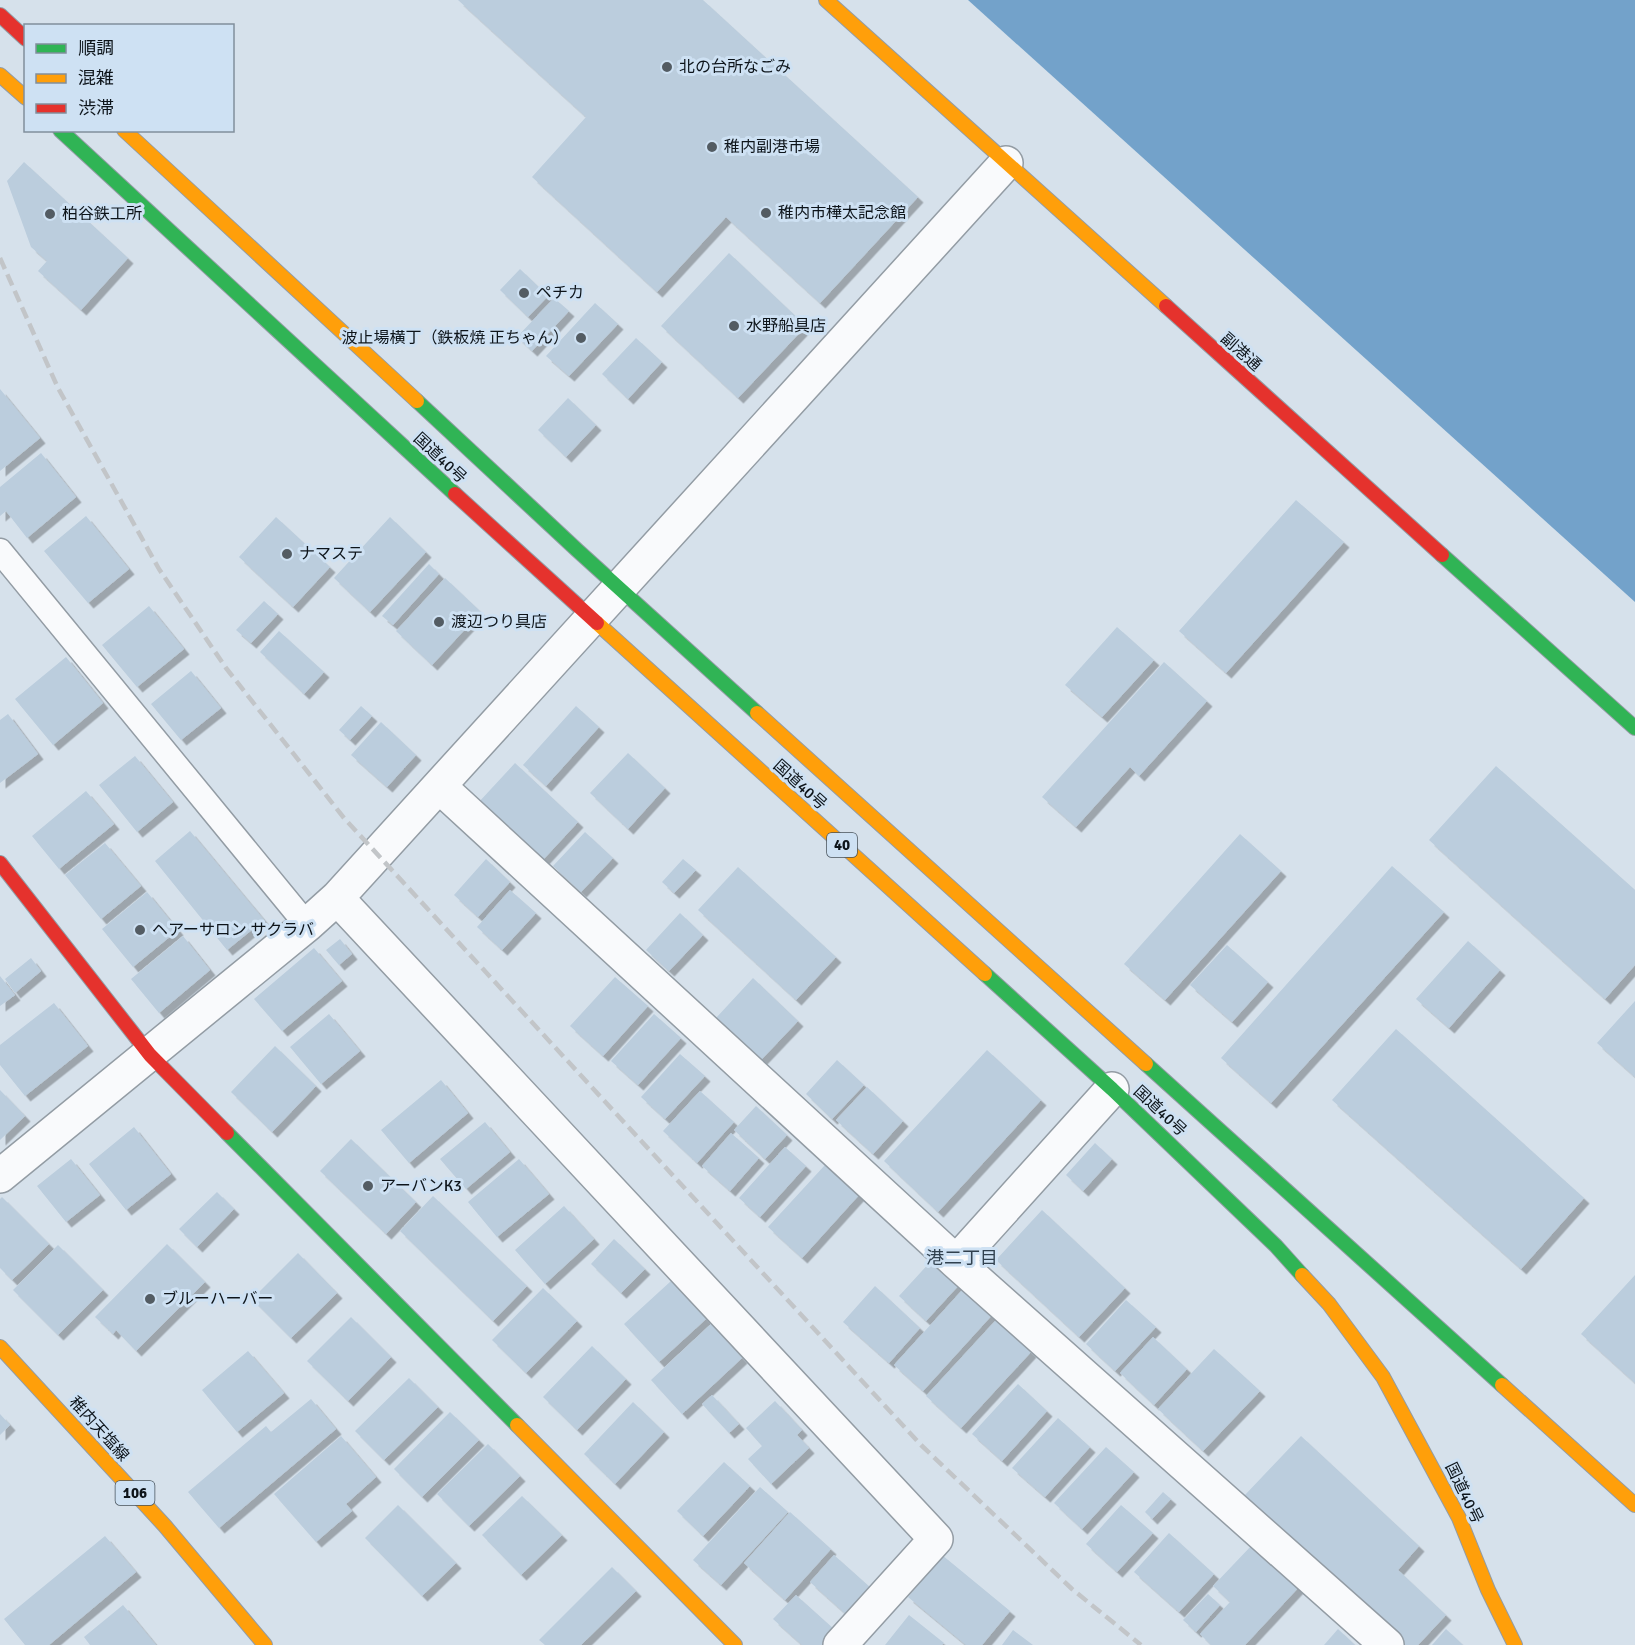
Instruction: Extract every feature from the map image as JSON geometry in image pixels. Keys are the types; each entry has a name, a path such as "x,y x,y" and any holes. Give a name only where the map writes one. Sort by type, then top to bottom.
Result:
{"main road":[{"name":"副港通","path":"826,0 1635,728"},
{"path":"0,15 24,37"},
{"path":"0,75 24,97"},
{"name":"国道40号","path":"62,132 590,617 1112,1089 1276,1246 1329,1304 1383,1377 1459,1518 1488,1590 1515,1645"},
{"name":"国道40号","path":"126,132 619,587 1635,1505"},
{"path":"0,863 150,1055 735,1645"},
{"name":"稚内天塩線","path":"0,1347 165,1526 265,1645"}],"street":[{"path":"0,1176 308,926 337,898 440,787 590,617 1006,163"},
{"path":"440,787 956,1262 1387,1645"},
{"path":"337,898 936,1539 840,1645"},
{"path":"956,1262 1112,1089"}],"lane":[{"path":"0,551 308,926"}],"water":[{"path":"968,0 1635,0 1635,602"}],"building":[{"name":"稚内副港市場","path":"458,0 703,0 918,197 820,303 726,217 657,292 532,177 586,117"},
{"name":"柏谷鉄工所","path":"24,162 128,258 81,310 38,271 47,261 31,247 7,181"},
{"name":"水野船具店","path":"729,253 806,326 738,398 661,326"},
{"name":"ペチカ","path":"520,269 548,296 528,317 500,290"},
{"path":"554,298 569,311 532,351 517,337"},
{"path":"595,303 618,324 569,376 546,356"},
{"path":"636,338 662,362 628,399 602,374"},
{"path":"0,389 40,438 0,471"},
{"path":"568,398 596,425 566,457 538,430"},
{"path":"41,453 76,497 27,538 6,511 0,516 0,487"},
{"path":"1296,500 1344,542 1226,673 1179,631"},
{"path":"86,516 129,569 88,603 44,551"},
{"path":"276,517 330,567 293,607 239,557"},
{"path":"390,517 426,552 370,612 334,578"},
{"path":"429,564 439,574 393,625 382,616"},
{"name":"渡辺つり具店","path":"445,578 481,612 432,665 396,631"},
{"path":"264,601 278,614 251,643 236,630"},
{"path":"149,606 184,649 137,687 102,645"},
{"path":"1117,627 1154,660 1102,717 1065,685"},
{"path":"279,631 324,672 304,694 260,652"},
{"path":"66,657 103,703 53,745 15,699"},
{"path":"1164,662 1207,701 1139,776 1130,767 1076,827 1042,797"},
{"path":"191,671 221,708 181,740 151,704"},
{"path":"361,706 372,716 350,740 339,730"},
{"path":"576,706 599,727 546,786 523,765"},
{"path":"8,714 38,754 0,783 0,720"},
{"path":"381,722 416,755 387,787 351,755"},
{"path":"628,753 665,788 628,829 590,793"},
{"path":"135,756 173,802 137,832 99,785"},
{"path":"515,763 578,822 541,862 478,803"},
{"path":"1496,766 1635,890 1635,965 1605,999 1429,840"},
{"path":"86,791 114,824 59,869 32,836"},
{"path":"190,831 264,920 227,950 155,861"},
{"path":"585,832 613,858 581,892 553,866"},
{"path":"1240,834 1281,871 1165,1000 1124,964"},
{"path":"105,843 141,886 101,919 65,875"},
{"path":"486,859 510,882 478,917 454,895"},
{"path":"683,859 696,870 674,893 662,882"},
{"path":"1392,866 1444,912 1271,1103 1221,1058"},
{"path":"738,867 836,957 796,1000 698,910"},
{"path":"510,890 536,913 502,950 477,927"},
{"name":"ヘアーサロン サクラバ","path":"147,892 178,930 133,967 102,929"},
{"path":"680,913 703,935 669,971 646,950"},
{"path":"183,936 210,970 159,1013 131,979"},
{"path":"340,939 352,954 339,965 326,950"},
{"path":"1468,941 1500,970 1449,1028 1416,999"},
{"path":"1227,945 1268,982 1232,1022 1190,985"},
{"path":"314,948 342,981 282,1031 254,999"},
{"path":"31,958 41,971 15,993 5,979"},
{"path":"0,976 15,995 0,1006"},
{"path":"615,977 648,1006 603,1056 570,1026"},
{"path":"753,978 798,1021 761,1060 716,1018"},
{"path":"1635,1001 1635,1077 1597,1043"},
{"path":"54,1003 88,1046 25,1096 0,1065 0,1045"},
{"path":"329,1014 360,1051 321,1084 290,1047"},
{"path":"654,1014 681,1038 638,1085 611,1061"},
{"path":"1396,1029 1584,1198 1521,1269 1332,1100"},
{"path":"275,1046 316,1086 272,1132 231,1092"},
{"path":"987,1050 1041,1100 938,1212 884,1161"},
{"path":"680,1054 705,1076 665,1119 641,1097"},
{"path":"837,1060 864,1085 832,1119 806,1094"},
{"path":"441,1080 468,1113 409,1163 381,1130"},
{"path":"867,1087 903,1121 873,1154 836,1120"},
{"path":"0,1090 25,1116 0,1140"},
{"path":"700,1091 734,1122 697,1163 663,1131"},
{"path":"756,1106 787,1135 765,1159 734,1130"},
{"path":"485,1122 510,1152 466,1189 440,1159"},
{"path":"134,1127 171,1174 126,1210 89,1164"},
{"path":"731,1133 759,1158 730,1191 702,1166"},
{"name":"アーバンK3","path":"351,1139 416,1202 386,1234 320,1171"},
{"path":"1095,1143 1112,1159 1083,1191 1066,1175"},
{"path":"785,1147 806,1166 760,1217 739,1198"},
{"path":"71,1159 100,1195 66,1222 37,1186"},
{"path":"519,1159 549,1194 497,1237 468,1202"},
{"path":"825,1165 859,1195 802,1258 768,1227"},
{"path":"217,1192 234,1209 197,1247 179,1229"},
{"path":"433,1196 527,1286 493,1321 400,1231"},
{"path":"2,1197 49,1244 12,1280 0,1268 0,1199"},
{"path":"564,1206 594,1239 545,1284 515,1250"},
{"path":"1042,1210 1125,1288 1079,1337 996,1260"},
{"path":"614,1239 645,1269 621,1293 591,1264"},
{"name":"ブルーハーバー","path":"167,1244 205,1282 136,1351 116,1330 113,1334 95,1317"},
{"path":"58,1245 103,1290 58,1335 13,1290"},
{"path":"298,1253 337,1293 291,1338 252,1299"},
{"path":"932,1260 959,1285 926,1321 899,1296"},
{"path":"1635,1275 1635,1383 1581,1334"},
{"path":"671,1281 706,1319 659,1362 624,1324"},
{"path":"875,1286 920,1328 889,1363 843,1322"},
{"path":"543,1288 577,1321 526,1373 492,1340"},
{"path":"964,1288 993,1314 923,1391 894,1365"},
{"path":"1126,1300 1156,1327 1115,1371 1086,1344"},
{"path":"351,1317 391,1357 348,1401 307,1361"},
{"path":"996,1320 1031,1352 961,1428 926,1396"},
{"path":"711,1324 742,1358 682,1414 651,1380"},
{"path":"1153,1337 1187,1369 1154,1405 1120,1373"},
{"path":"592,1346 626,1379 577,1430 543,1397"},
{"path":"1214,1349 1260,1391 1203,1451 1158,1409"},
{"path":"248,1351 284,1393 237,1432 202,1390"},
{"path":"409,1378 438,1407 384,1460 355,1431"},
{"path":"1018,1384 1047,1411 1002,1461 972,1434"},
{"path":"712,1395 739,1424 729,1433 702,1404"},
{"path":"311,1399 336,1429 219,1528 188,1492 266,1426 271,1432"},
{"path":"775,1401 802,1430 797,1435 809,1448 771,1484 748,1459 762,1446 746,1428"},
{"path":"633,1402 664,1432 615,1484 584,1454"},
{"path":"450,1412 479,1440 422,1497 394,1469"},
{"path":"0,1414 10,1425 0,1435"},
{"path":"1058,1418 1090,1447 1045,1497 1012,1468"},
{"path":"341,1436 376,1477 346,1504 352,1511 316,1542 274,1494"},
{"path":"1301,1436 1419,1546 1398,1570 1446,1615 1418,1645 1404,1645 1244,1496"},
{"path":"488,1444 520,1476 469,1526 437,1494"},
{"path":"1106,1447 1134,1472 1082,1529 1054,1503"},
{"path":"724,1462 750,1486 703,1536 677,1511"},
{"path":"760,1487 788,1512 721,1585 693,1560"},
{"path":"1163,1492 1171,1499 1152,1519 1145,1512"},
{"path":"522,1496 562,1535 521,1575 482,1535"},
{"path":"398,1505 456,1563 422,1596 365,1538"},
{"path":"1121,1505 1153,1533 1117,1572 1086,1544"},
{"path":"790,1512 831,1549 785,1600 744,1563"},
{"path":"1169,1533 1214,1574 1179,1612 1134,1572"},
{"path":"105,1536 136,1572 49,1645 25,1645 4,1619"},
{"path":"1252,1545 1298,1588 1245,1645 1211,1645 1200,1634 1230,1602 1213,1586"},
{"path":"834,1555 872,1589 848,1616 810,1582"},
{"path":"942,1555 1010,1611 982,1645 966,1645 908,1597"},
{"path":"612,1567 636,1591 581,1645 545,1645 539,1640"},
{"path":"1208,1594 1220,1605 1196,1632 1183,1620"},
{"path":"796,1595 836,1631 823,1645 802,1645 773,1619"},
{"path":"123,1605 156,1645 90,1645 84,1637"},
{"path":"909,1615 944,1643 942,1645 885,1645"},
{"path":"1338,1629 1355,1645 1324,1645"},
{"path":"1446,1629 1463,1645 1432,1645"},
{"path":"1013,1630 1033,1645 1002,1645"}],"railway":[{"path":"0,258 58,388 159,569 226,668 344,818 921,1445 1072,1589 1141,1645"}],"traffic: fast":[{"path":"62,132 455,494"},
{"path":"417,401 757,713"},
{"path":"1442,555 1635,728"},
{"path":"985,974 1112,1089 1276,1246 1302,1275"},
{"path":"1146,1064 1502,1385"},
{"path":"227,1133 517,1425"}],"traffic: slow":[{"path":"826,0 1166,306"},
{"path":"0,75 24,96"},
{"path":"126,132 417,401"},
{"path":"597,623 985,974"},
{"path":"757,713 1146,1064"},
{"path":"1302,1275 1329,1304 1383,1377 1459,1518 1488,1590 1515,1645"},
{"path":"0,1347 165,1526 265,1645"},
{"path":"1502,1385 1635,1505"},
{"path":"517,1425 735,1645"}],"traffic: jam":[{"path":"0,15 24,37"},
{"path":"1166,306 1442,555"},
{"path":"455,494 597,623"},
{"path":"0,863 150,1055 227,1133"}],"place":[{"name":"北の台所なごみ","path":"667,67"},
{"name":"稚内副港市場","path":"712,147"},
{"name":"稚内市樺太記念館","path":"766,213"},
{"name":"柏谷鉄工所","path":"50,214"},
{"name":"ペチカ","path":"524,293"},
{"name":"水野船具店","path":"734,326"},
{"name":"波止場横丁（鉄板焼 正ちゃん）","path":"581,338"},
{"name":"ナマステ","path":"287,554"},
{"name":"渡辺つり具店","path":"439,622"},
{"name":"ヘアーサロン サクラバ","path":"140,930"},
{"name":"アーバンK3","path":"368,1186"},
{"name":"ブルーハーバー","path":"150,1299"}],"district":[{"name":"港二丁目","path":"962,1258"}]}
